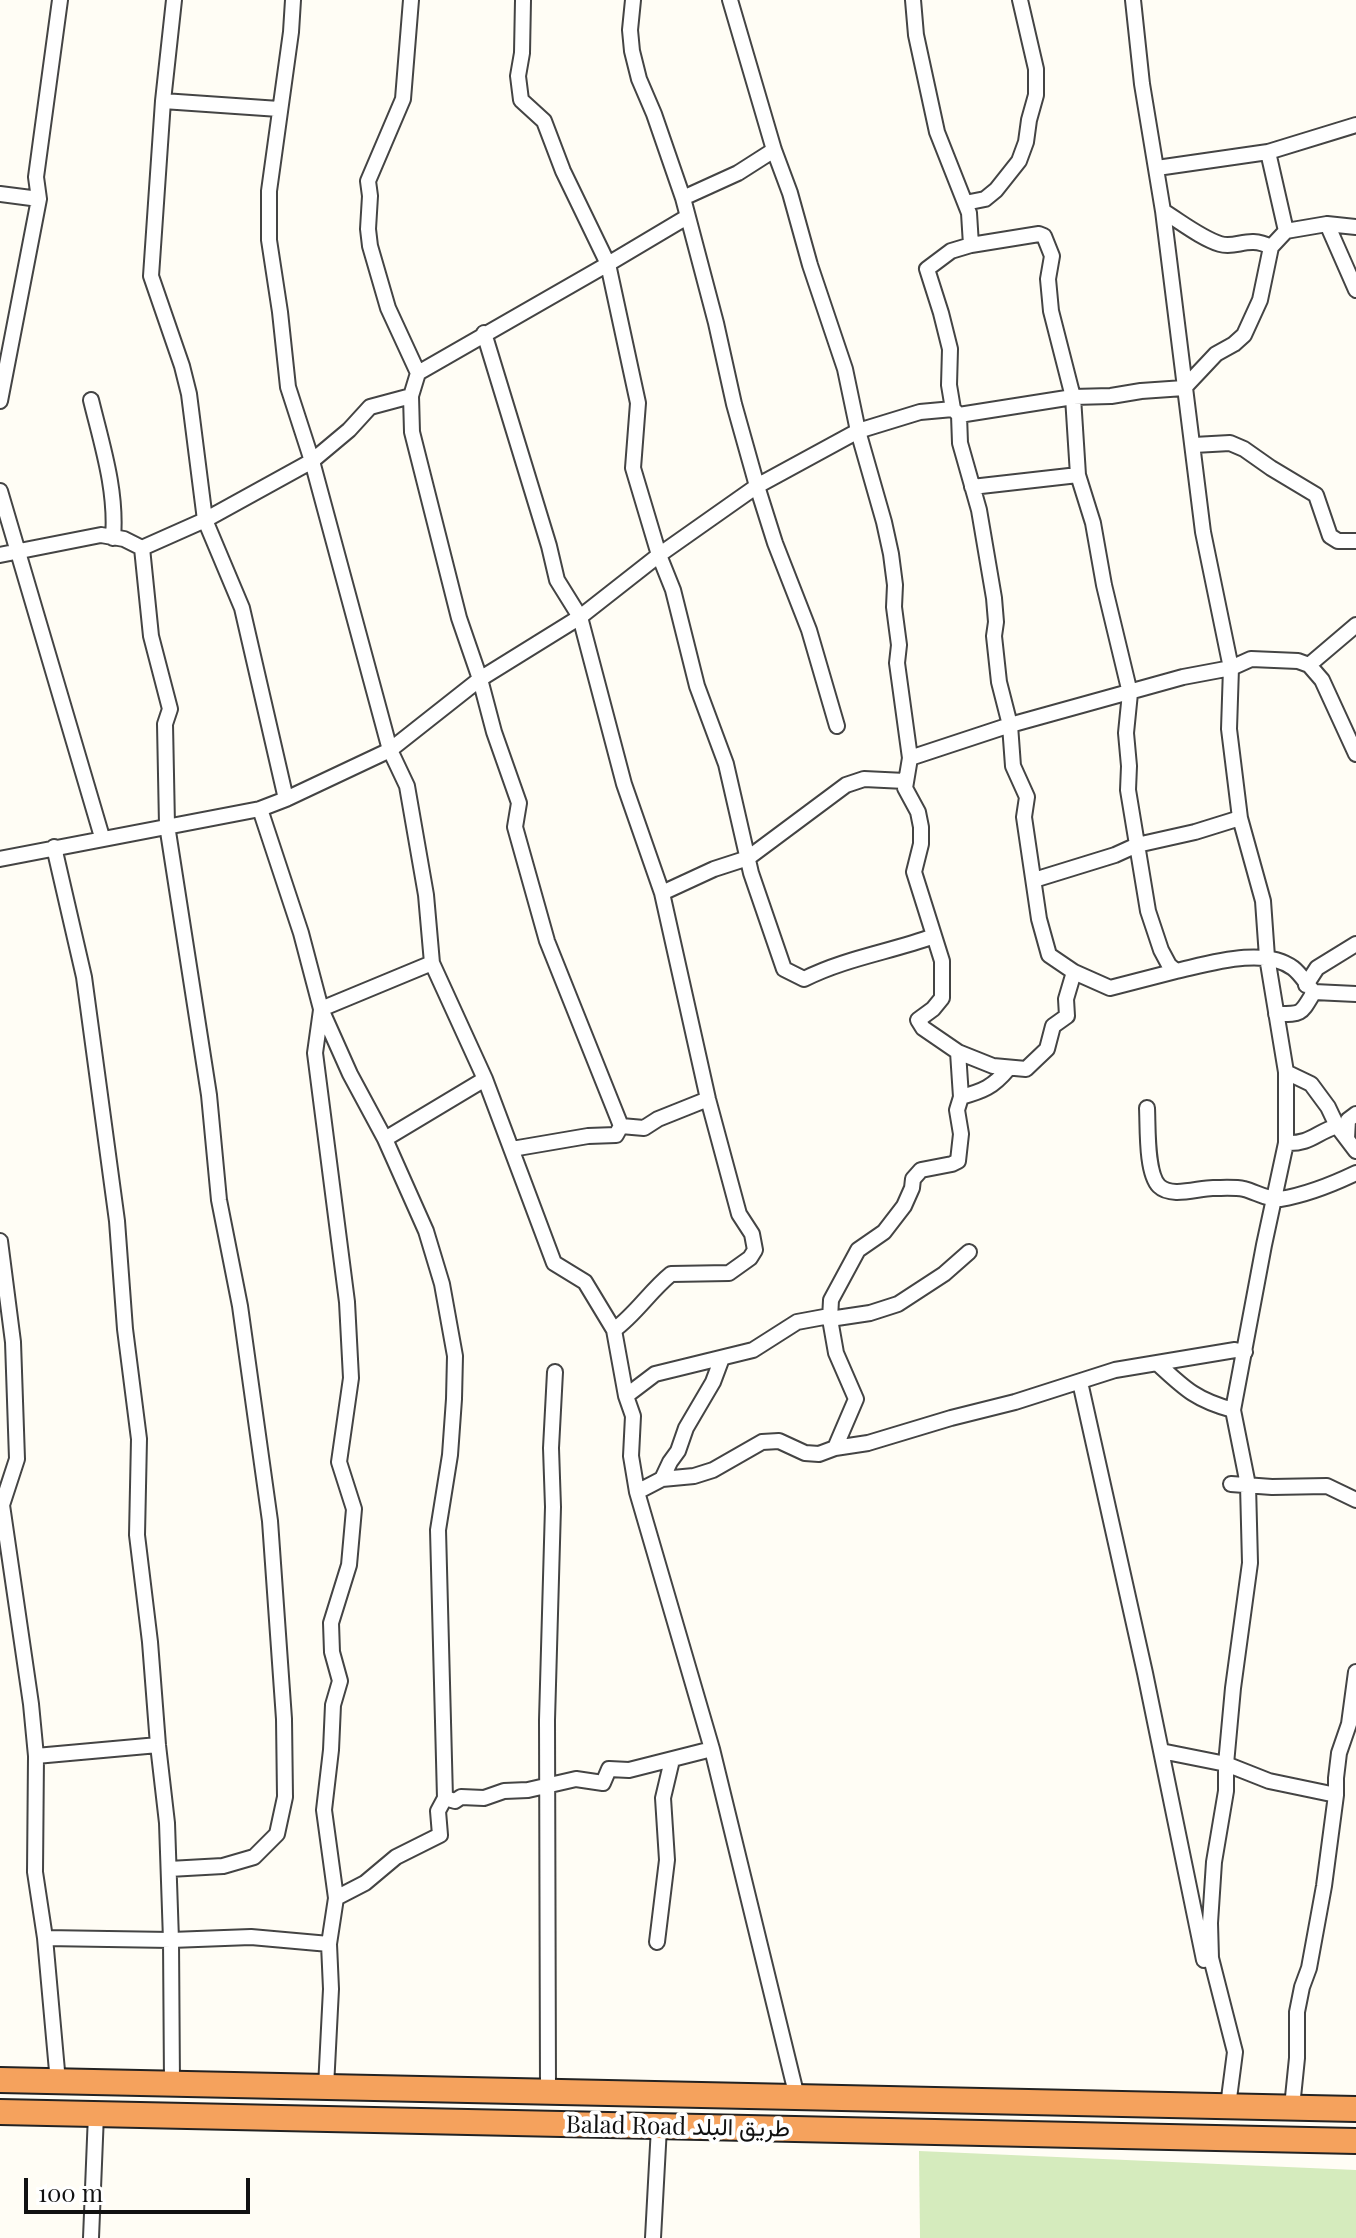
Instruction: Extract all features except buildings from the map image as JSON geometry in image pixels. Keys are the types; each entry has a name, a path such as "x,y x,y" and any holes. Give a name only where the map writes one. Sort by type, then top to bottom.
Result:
{"highway":[{"name":"Balad Road طريق البلد","path":"0,2080 1356,2109"},
{"name":"Balad Road طريق البلد","path":"0,2112 1356,2141"}],"street":[{"path":"0,401 39,199 36,177 60,0"},
{"path":"174,0 163,101 151,276 189,394 205,520 242,608 286,799"},
{"path":"293,0 269,191 269,240 288,387 312,461 390,750 407,786 426,895 432,963 485,1079 554,1263 585,1282 614,1330 626,1396 633,1416 631,1456 637,1492 712,1749 797,2097"},
{"path":"411,0 403,99 368,181 370,246 388,308 418,373 411,396 412,432 459,618 519,803 515,827 547,941 621,1126"},
{"path":"523,0 522,53 518,76 521,100 544,121 563,171 608,264 638,403 633,468 673,590 697,686 726,764 751,873 784,969 804,979 830,966 934,936"},
{"path":"633,0 630,30 639,79 683,198 757,486 775,543 809,630 837,726"},
{"path":"730,0 774,150 845,369 891,554 899,645 897,663 910,758 905,788 918,812 921,827 921,844 914,872 942,961 942,998 918,1020 923,1028 958,1052 993,1066 1026,1069 1047,1049 1053,1026 1067,1016 1066,999 1074,972"},
{"path":"913,0 916,35 937,132 969,213 971,245"},
{"path":"965,203 985,199 996,190 1019,161 1026,142 1036,95 1036,69 1020,0"},
{"path":"1133,0 1142,84 1157,168 1194,445 1203,532 1231,668 1229,729 1240,818 1263,901 1267,957 1286,1072 1286,1143 1233,1410 1248,1485 1250,1563 1226,1764 1226,1791 1214,1862 1210,1923 1211,1958 1235,2052 1228,2106"},
{"path":"163,101 279,109"},
{"path":"1157,168 1268,152 1356,125"},
{"path":"683,198 738,173 774,150"},
{"path":"1268,152 1286,231"},
{"path":"0,194 39,199"},
{"path":"1163,211 1223,245 1247,241 1262,242 1271,247"},
{"path":"418,373 687,217"},
{"path":"1327,224 1356,290"},
{"path":"0,859 260,809 390,750 480,679 580,617 659,555 757,486 858,431 920,412 956,412 1073,397 1184,388 1216,354 1244,335 1260,300 1271,247 1286,231 1327,224 1356,227"},
{"path":"1176,971 1161,950 1148,911 1128,790 1126,733 1130,693 1104,585 1093,523 1078,475 1073,397 1051,311 1048,279 1052,256 1044,236 1039,234 971,245 951,251 927,269 950,349 949,385 960,443 979,510 994,598 999,682 1010,725 1013,766 1027,797 1024,817 1039,919 1049,955 1074,972 1110,988 1236,959 1267,957 1293,968 1310,989 1356,994"},
{"path":"484,333 557,580 580,617 624,784 662,893 708,1099 739,1214 752,1234 755,1250 750,1258 729,1273 671,1274 646,1297 630,1319 614,1330"},
{"path":"142,548 205,520 312,461 349,430 370,407 411,396"},
{"path":"91,400 109,477 115,515 113,538"},
{"path":"1194,445 1230,443 1244,449 1316,495 1330,536 1338,541 1356,541"},
{"path":"972,487 1078,475"},
{"path":"0,491 102,837"},
{"path":"0,555 101,535 124,539 142,548"},
{"path":"142,548 151,636 170,709 165,724 167,825 209,1095 219,1200 240,1306 266,1489 284,1719 285,1797 277,1834 254,1857 223,1866 169,1869"},
{"path":"1309,665 1356,625"},
{"path":"910,758 1010,725 1183,677 1231,668 1251,659 1298,661 1309,665 1322,680 1355,749"},
{"path":"662,893 714,869 748,858 846,785 864,779 905,781"},
{"path":"260,809 301,933 321,1009 426,1231 442,1284 455,1356 450,1455 438,1530 445,1798 438,1811 440,1835 396,1857 365,1883 336,1898"},
{"path":"1034,880 1137,845 1240,818"},
{"path":"54,847 84,977 117,1221 125,1329 139,1439 137,1535 167,1823 172,2084"},
{"path":"1276,1014 1298,1014 1304,1009 1317,968 1356,944"},
{"path":"321,1009 432,963"},
{"path":"321,1009 315,1053 347,1302 351,1378 339,1462 354,1509 349,1565 331,1623 332,1652 340,1681 333,1705 324,1810 336,1898 329,1944 331,1989 326,2087"},
{"path":"835,1448 856,1399 836,1353 830,1319 831,1300 858,1250 884,1232 904,1206 913,1179 921,1170 958,1161 961,1134 957,1110 961,1097 958,1052"},
{"path":"961,1097 983,1091 998,1081 1008,1069"},
{"path":"1286,1072 1311,1084 1352,1145"},
{"path":"385,1139 485,1079"},
{"path":"621,1126 644,1128 658,1119 708,1099"},
{"path":"1147,1108 1153,1176 1157,1185 1165,1191 1243,1189 1276,1199 1297,1195 1356,1173"},
{"path":"1352,1145 1348,1120 1356,1114"},
{"path":"512,1149 588,1136 616,1135 621,1126"},
{"path":"1286,1143 1302,1144 1337,1126"},
{"path":"0,1241 13,1342 17,1459 2,1505 31,1704 36,1756 35,1872 45,1938 58,2082"},
{"path":"626,1396 655,1374 753,1350 797,1322 870,1313 898,1304 944,1274 969,1252"},
{"path":"637,1492 662,1479 694,1476 713,1470 762,1442 779,1441 812,1455 826,1453 1115,1370 1235,1350 1245,1352"},
{"path":"662,1479 678,1451 686,1428 713,1382 722,1358"},
{"path":"1157,1363 1193,1395 1233,1410"},
{"path":"548,2092 547,1720 555,1372"},
{"path":"1080,1382 1205,1965 1210,1984 1219,1997"},
{"path":"1231,1484 1327,1486 1356,1500"},
{"path":"1292,2107 1297,2058 1297,2012 1309,1968 1324,1886 1339,1753 1352,1725 1356,1672"},
{"path":"36,1756 158,1745"},
{"path":"445,1798 455,1801 461,1797 484,1798 504,1791 528,1790 576,1779 603,1783 609,1769 629,1770 712,1749"},
{"path":"1161,1751 1226,1764 1269,1781 1336,1795"},
{"path":"657,1942 667,1860 663,1798 672,1760"},
{"path":"45,1938 171,1940 251,1937 329,1944"},
{"path":"91,2238 96,2114"},
{"path":"653,2238 659,2127"}],"green space":[{"path":"919,2151 1356,2170 1356,2238 920,2238"}]}
